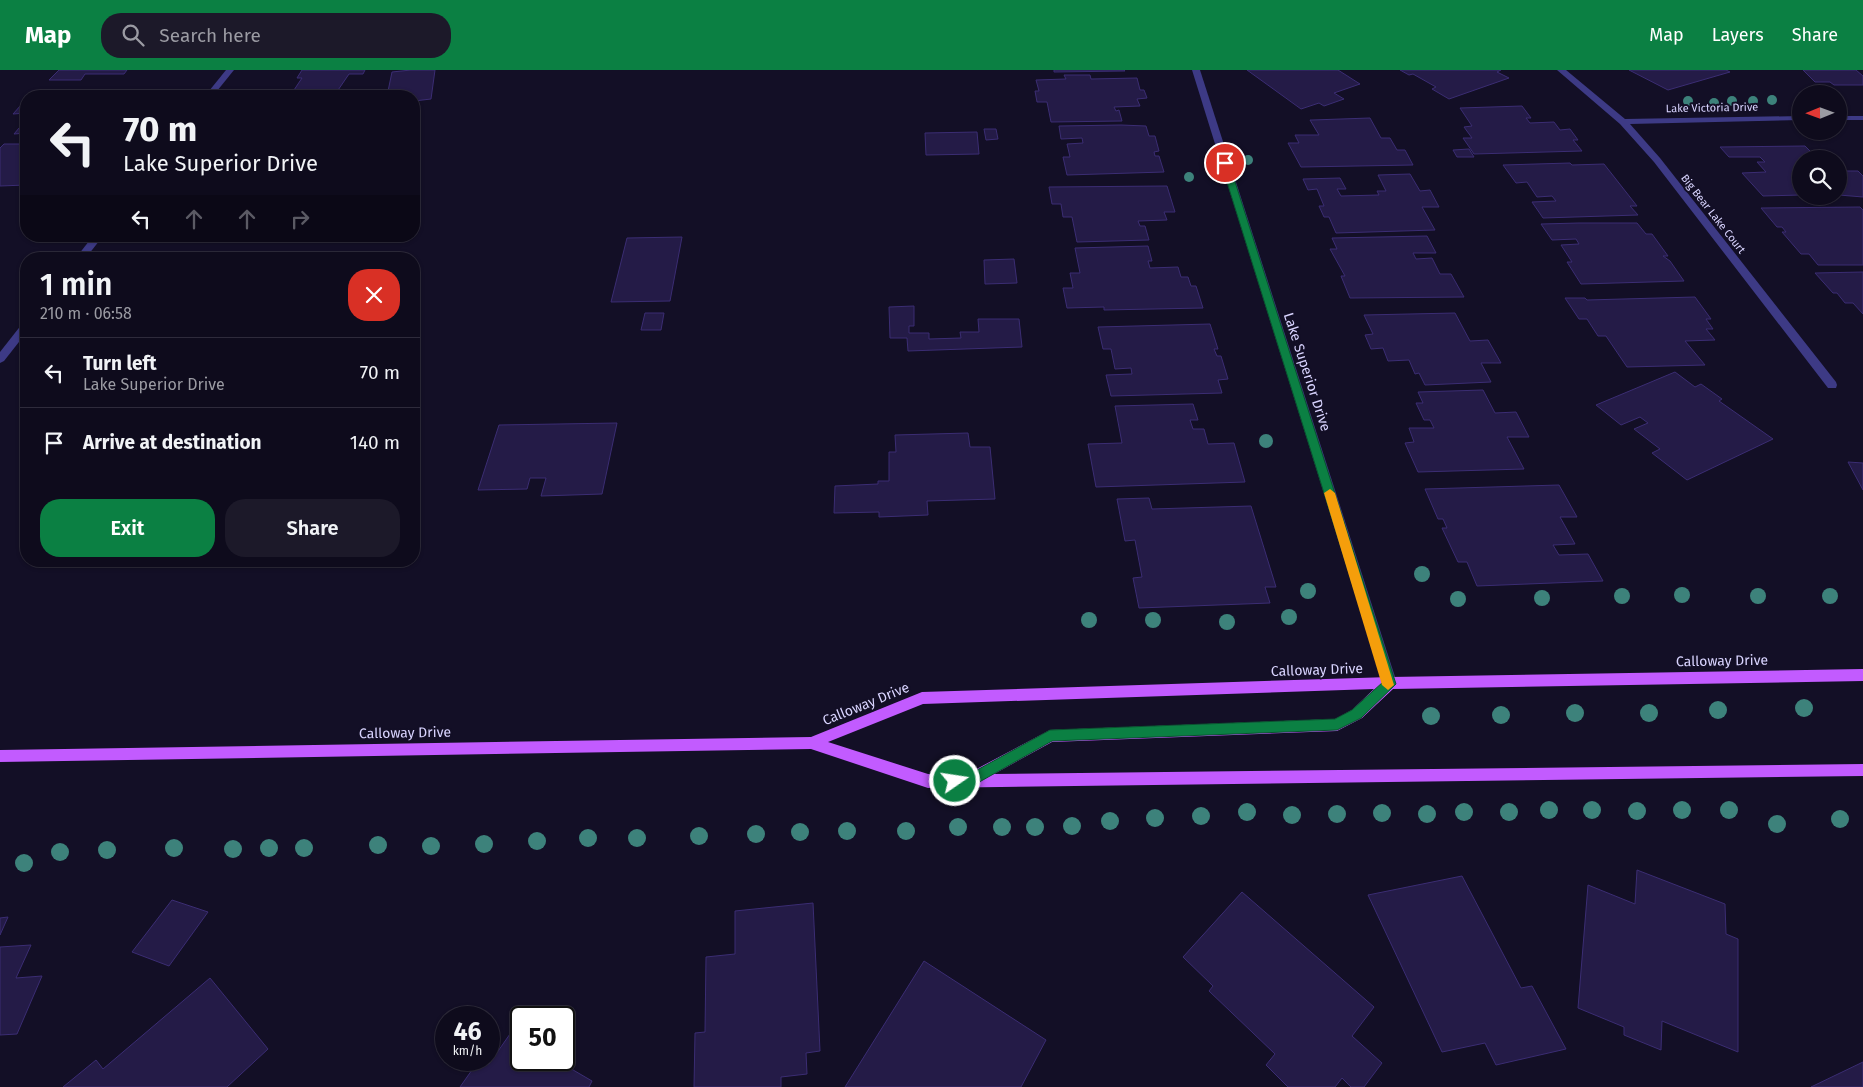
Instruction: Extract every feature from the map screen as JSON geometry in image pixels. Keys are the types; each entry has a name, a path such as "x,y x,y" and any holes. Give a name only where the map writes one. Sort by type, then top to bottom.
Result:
{"main road":[{"name":"Calloway Drive","path":"811,743 922,698 1390,684 1863,675"},
{"path":"969,781 1050,736 1337,725 1357,714 1390,684"},
{"name":"Calloway Drive","path":"0,756 811,743 928,781 1863,770"}],"street":[{"path":"214,90 230,70"},
{"name":"Lake Superior Drive","path":"1196,70 1390,684"},
{"name":"Big Bear Lake Court","path":"1561,70 1623,122 1656,160 1832,385"},
{"name":"Lake Victoria Drive","path":"1623,122 1792,118"},
{"path":"1848,118 1863,118"},
{"path":"85,252 93,242"},
{"path":"0,359 20,334"}],"building":[{"path":"59,70 127,70 124,74 85,74 81,80 49,80"},
{"path":"302,70 365,70 363,74 349,74 338,90 294,90 302,78 297,78"},
{"path":"435,70 431,99 420,100 420,90 388,90 392,72"},
{"path":"1054,70 1124,70 1125,71 1054,72"},
{"path":"1247,70 1338,70 1360,84 1334,93 1344,99 1324,106 1319,103 1301,109"},
{"path":"1400,70 1501,70 1497,72 1509,78 1449,99 1432,89 1436,87 1413,74 1409,75"},
{"path":"1629,70 1726,70 1730,72 1668,90"},
{"path":"1803,70 1856,70 1863,76 1863,85 1834,85 1830,82 1815,82"},
{"path":"1064,75 1090,75 1091,79 1137,78 1140,90 1144,90 1147,98 1137,99 1140,106 1114,107 1116,111 1119,110 1122,121 1051,122 1047,102 1037,102 1035,91 1039,91 1036,80 1066,79"},
{"path":"20,106 20,113 13,114"},
{"path":"1522,106 1531,118 1526,118 1530,123 1554,122 1560,130 1570,129 1578,140 1573,140 1582,151 1474,154 1463,138 1472,138 1464,127 1472,126 1460,108"},
{"path":"1370,118 1381,138 1390,138 1397,150 1405,150 1413,165 1301,167 1288,143 1299,143 1295,135 1319,135 1310,120"},
{"path":"1059,126 1146,126 1149,136 1155,136 1159,151 1154,152 1155,156 1159,156 1164,172 1067,175 1063,157 1070,157 1067,144 1083,143 1082,138 1061,139"},
{"path":"20,127 20,134 14,134"},
{"path":"984,129 996,129 998,139 986,140"},
{"path":"977,132 979,154 926,155 925,133"},
{"path":"4,144 20,144 20,185 0,186 0,148"},
{"path":"1805,146 1809,150 1792,150 1792,195 1763,196 1742,173 1766,172 1757,162 1765,162 1760,157 1729,157 1720,147"},
{"path":"1469,149 1474,157 1457,157 1453,150"},
{"path":"1570,163 1572,165 1604,164 1637,206 1630,206 1638,215 1543,218 1532,202 1556,201 1552,196 1537,197 1527,182 1516,183 1503,165"},
{"path":"1847,171 1858,171 1863,176 1863,197 1847,196"},
{"path":"1410,174 1420,191 1430,190 1439,207 1422,207 1435,230 1336,233 1329,217 1324,217 1319,206 1324,206 1317,189 1308,190 1303,179 1340,178 1346,189 1337,189 1341,196 1379,195 1377,191 1386,191 1378,175"},
{"path":"1167,186 1175,212 1164,212 1167,220 1138,221 1140,226 1145,226 1149,240 1077,242 1072,217 1063,217 1061,204 1052,204 1049,187"},
{"path":"1860,207 1863,210 1863,265 1818,265 1809,254 1801,254 1782,232 1786,232 1782,227 1777,227 1761,208"},
{"path":"1637,223 1646,234 1652,234 1668,256 1663,256 1670,261 1684,281 1581,284 1567,262 1572,262 1561,245 1579,244 1576,239 1552,240 1541,224"},
{"path":"1427,236 1436,253 1413,253 1416,259 1432,258 1440,274 1451,274 1464,297 1350,298 1341,276 1345,276 1330,249 1337,249 1332,238"},
{"path":"682,237 670,301 611,302 627,238"},
{"path":"1148,246 1152,261 1148,261 1150,268 1178,267 1181,277 1188,277 1191,286 1196,286 1203,308 1104,310 1104,307 1067,308 1063,288 1073,288 1070,273 1080,273 1075,248"},
{"path":"1014,259 1017,283 985,284 984,260"},
{"path":"1863,272 1863,314 1853,303 1845,303 1837,293 1833,293 1815,273"},
{"path":"1695,297 1711,319 1706,319 1713,329 1706,329 1715,340 1685,341 1705,365 1627,367 1606,336 1598,336 1587,319 1579,319 1565,298 1585,298 1587,300"},
{"path":"914,306 914,326 909,326 909,333 929,333 929,339 961,338 960,332 979,332 978,319 1019,319 1022,347 908,351 907,338 890,338 889,307"},
{"path":"645,313 664,313 661,330 641,330"},
{"path":"1455,313 1470,341 1488,340 1501,363 1481,363 1491,382 1425,385 1419,373 1415,374 1409,360 1388,361 1383,348 1371,349 1365,335 1373,334 1364,315"},
{"path":"1210,324 1218,349 1214,349 1217,356 1221,356 1228,379 1218,380 1222,393 1111,396 1106,375 1132,374 1131,368 1115,369 1111,349 1103,349 1098,327"},
{"path":"1675,372 1695,387 1701,384 1722,399 1719,401 1773,439 1687,480 1652,453 1660,449 1634,429 1648,423 1640,417 1621,425 1596,405"},
{"path":"1483,390 1495,413 1516,412 1529,437 1507,437 1524,469 1418,472 1405,443 1414,442 1409,428 1434,428 1430,420 1424,420 1416,403 1423,403 1418,392"},
{"path":"1193,404 1198,420 1190,420 1193,429 1204,429 1208,444 1234,443 1245,482 1096,487 1088,444 1122,443 1115,406"},
{"path":"617,423 602,494 541,496 546,478 530,478 527,489 478,490 499,425"},
{"path":"968,433 970,447 990,447 995,499 927,501 928,515 879,517 879,512 834,513 835,486 878,484 878,481 889,481 889,452 896,452 895,435"},
{"path":"1848,462 1863,463 1863,490"},
{"path":"1559,485 1577,517 1560,517 1575,544 1553,545 1559,555 1588,554 1603,581 1477,586 1467,562 1458,562 1442,528 1447,528 1443,519 1438,519 1425,489"},
{"path":"1149,498 1152,509 1251,506 1276,587 1265,587 1270,603 1139,608 1133,578 1142,577 1135,540 1125,541 1117,499"},
{"path":"1637,870 1725,904 1726,934 1738,939 1738,1052 1662,1021 1661,1050 1624,1035 1624,1027 1578,1008 1588,885 1635,904"},
{"path":"1462,876 1521,988 1532,986 1566,1049 1496,1065 1485,1043 1442,1052 1368,895"},
{"path":"1242,892 1374,1007 1352,1036 1382,1063 1364,1087 1351,1087 1342,1078 1335,1087 1288,1087 1266,1065 1275,1054 1209,991 1213,986 1183,957"},
{"path":"172,900 208,912 169,966 132,952"},
{"path":"813,903 820,1051 806,1053 807,1074 781,1077 781,1087 694,1087 695,1033 705,1032 706,957 735,954 735,911"},
{"path":"8,917 0,935 0,918"},
{"path":"31,945 16,978 42,976 17,1034 0,1035 0,947"},
{"path":"924,961 1046,1040 1021,1087 845,1087"},
{"path":"210,978 268,1049 227,1087 63,1087 96,1060 103,1069"},
{"path":"510,1034 510,1071 575,1071 592,1081 589,1087 460,1087 471,1071 500,1071 500,1048"},
{"path":"1863,1062 1863,1087 1811,1087"}],"slow traffic":[{"path":"1330,493 1390,684 1388,685"}],"route":[{"path":"955,781 969,781 1050,736 1337,725 1357,714 1390,684 1225,163"}]}
